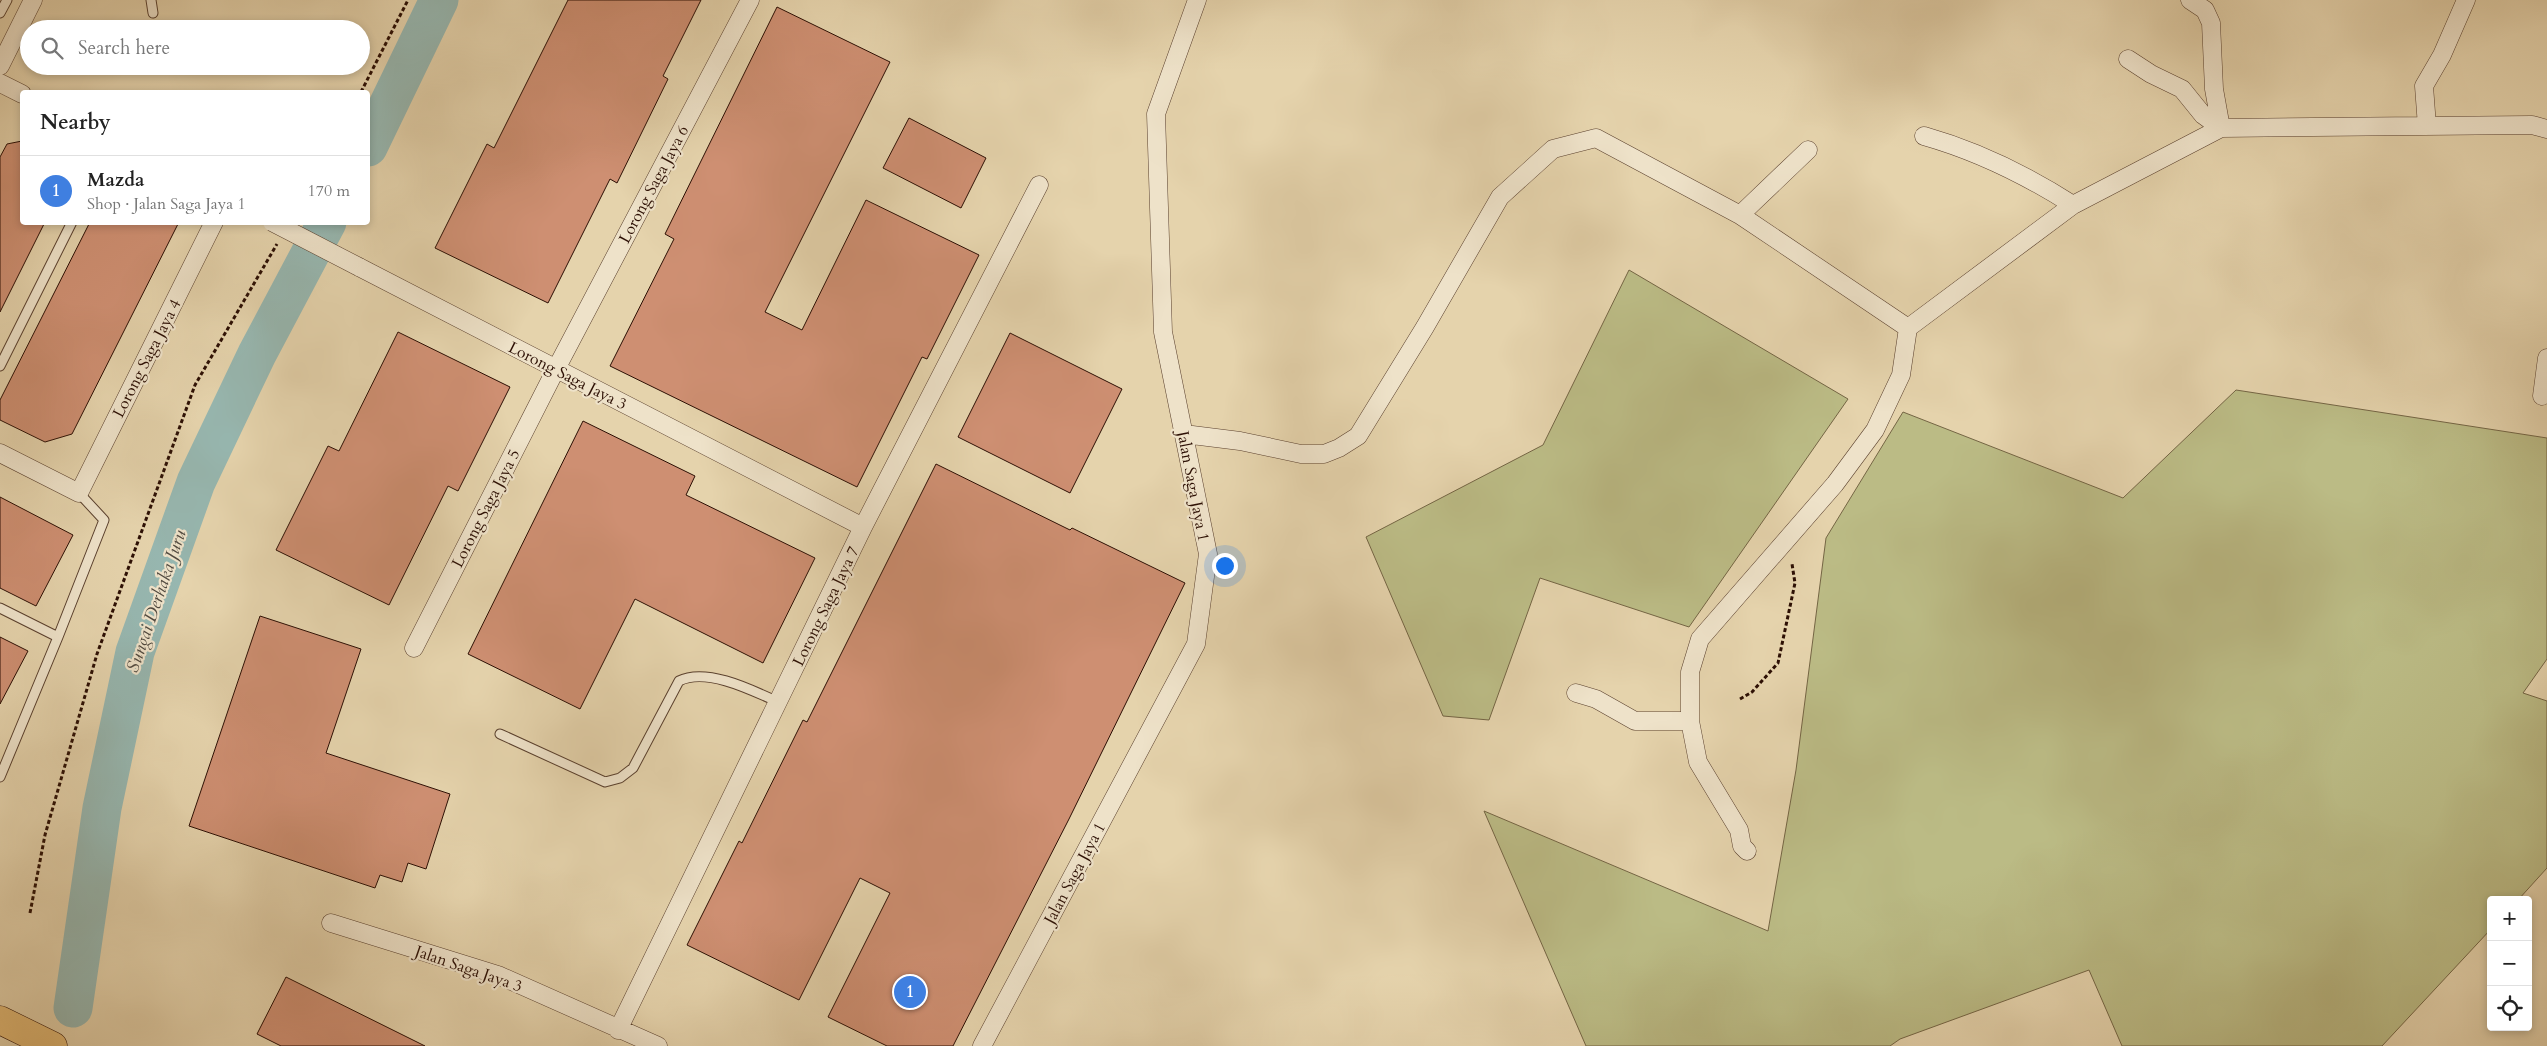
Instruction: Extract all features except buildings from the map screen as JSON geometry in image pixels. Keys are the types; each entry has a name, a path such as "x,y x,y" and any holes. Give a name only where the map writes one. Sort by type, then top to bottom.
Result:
{"highway":[{"path":"0,1020 53,1046"}],"street":[{"path":"23,20 33,0"},
{"name":"Lorong Saga Jaya 6","path":"556,369 750,0"},
{"name":"Jalan Saga Jaya 1","path":"982,1046 1196,644 1208,554 1163,332 1156,114 1196,0"},
{"path":"2190,0 2206,10 2211,22 2214,89 2221,128"},
{"path":"2427,126 2424,86 2442,55 2466,0"},
{"path":"0,66 20,26"},
{"path":"2128,59 2151,74 2182,89 2203,115 2221,128"},
{"path":"0,83 20,93"},
{"path":"1747,850 1742,846 1739,830 1698,762 1690,721 1690,672 1700,639 1835,484 1875,430 1901,375 1908,328 2073,205 2221,128 2532,125 2547,129"},
{"path":"1924,136 1976,153 2049,190 2073,205"},
{"path":"1184,434 1240,441 1301,454 1324,454 1339,448 1358,436 1425,327 1500,197 1553,149 1596,138 1740,214 1908,328"},
{"path":"1740,214 1808,150"},
{"name":"Lorong Saga Jaya 7","path":"618,1030 863,527 1039,186"},
{"name":"Lorong Saga Jaya 4","path":"79,494 213,225"},
{"name":"Lorong Saga Jaya 3","path":"278,225 863,527"},
{"path":"2542,396 2547,358"},
{"name":"Lorong Saga Jaya 5","path":"414,648 556,369"},
{"path":"0,453 79,494"},
{"path":"1576,693 1596,699 1635,721 1690,721"},
{"name":"Jalan Saga Jaya 3","path":"331,923 498,975 618,1030 658,1046"}],"lane":[{"path":"0,13 6,0"},
{"path":"151,0 153,13"},
{"path":"0,366 70,225"},
{"path":"0,778 104,520 79,494"},
{"path":"0,608 58,637"},
{"path":"500,734 605,782 620,778 632,768 679,680 688,676 699,675 740,686 778,702"}],"path":[{"path":"370,73 408,0"},
{"path":"361,90 369,75"},
{"path":"30,913 45,834 97,654 195,384 280,240"},
{"path":"1740,699 1752,692 1778,664 1795,583 1788,538"}],"green space":[{"path":"1629,270 1848,399 1689,627 1540,578 1489,720 1443,716 1366,537 1543,445"},
{"path":"2236,390 2547,438 2547,659 2523,693 2547,701 2547,868 2522,896 2487,896 2487,933 2382,1046 2122,1046 2089,970 1900,1039 1890,1046 1586,1046 1484,811 1768,931 1796,770 1826,538 1903,412 2123,498"}],"waterway":[{"name":"Sungai Derhaka Juru","path":"370,143 439,0"},
{"name":"Sungai Derhaka Juru","path":"73,1008 102,808 135,652 196,482 257,354 325,225"}],"place":[{"name":"Mazda","path":"910,992"}]}
